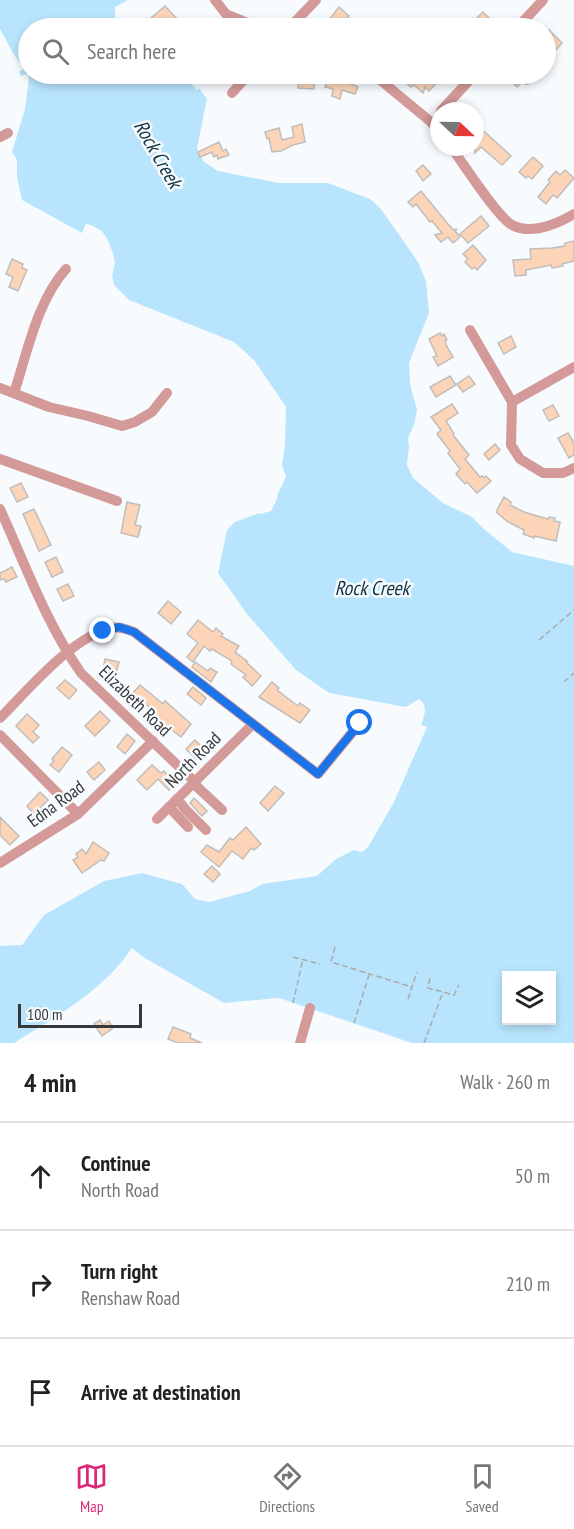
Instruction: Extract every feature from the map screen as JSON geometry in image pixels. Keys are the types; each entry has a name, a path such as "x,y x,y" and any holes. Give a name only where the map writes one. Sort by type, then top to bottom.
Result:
{"street":[{"path":"215,0 226,14 236,18"},
{"path":"299,18 316,0"},
{"path":"526,18 543,0"},
{"path":"232,93 240,84"},
{"path":"385,84 430,121"},
{"path":"449,102 467,84"},
{"path":"457,156 500,215 512,225 526,229 549,225 574,214"},
{"path":"14,393 26,351 42,312 57,279 66,269"},
{"path":"470,330 512,402 512,445 520,459 543,473 563,473 574,468"},
{"path":"512,402 574,367"},
{"path":"0,388 49,407 122,426 153,412 166,393"},
{"path":"0,459 117,501"},
{"name":"Elizabeth Road","path":"0,508 53,627 66,652 81,673 222,810"},
{"path":"0,718 66,652 112,627 119,627 134,632 318,774 360,723"},
{"name":"North Road","path":"157,819 252,725"},
{"path":"0,735 78,813"},
{"name":"Edna Road","path":"0,863 78,813 153,741"},
{"path":"177,799 206,830"},
{"path":"169,807 188,827"},
{"path":"300,1043 310,1008"}],"path":[{"path":"539,640 574,610"},
{"path":"564,682 574,673"},
{"path":"335,948 331,962 412,987"},
{"path":"293,957 320,964"},
{"path":"293,1003 303,959"},
{"path":"408,999 417,972"},
{"path":"354,1023 370,974"},
{"path":"430,978 428,988 454,996 459,985"},
{"path":"424,1043 443,992"}],"water":[{"name":"Rock Creek","path":"0,0 128,0 115,7 115,18 18,18 18,60 0,29"},
{"name":"Rock Creek","path":"28,84 192,84 197,90 199,88 207,99 197,148 203,161 218,171 279,183 328,183 370,199 381,209 418,262 426,281 429,313 409,363 410,384 417,410 408,438 407,465 413,478 443,503 472,517 512,552 574,566 574,1043 412,1043 279,998 224,1003 143,957 132,948 107,977 78,1002 14,1043 0,1043 0,946 22,945 44,915 104,881 142,873 182,884 195,899 209,902 250,891 262,884 317,876 336,859 354,850 362,852 368,847 393,804 427,727 421,725 425,707 419,699 406,707 329,693 296,670 247,614 218,573 227,530 235,522 271,511 278,497 286,477 282,465 286,407 254,360 234,342 129,300 114,285 113,253 102,231 86,224 82,233 22,200 17,177 17,160 12,152 25,109"}],"building":[{"path":"165,6 176,18 151,18"},
{"path":"339,7 349,16 347,18 330,18"},
{"path":"483,12 489,18 477,18"},
{"path":"556,37 562,43 556,50"},
{"path":"298,84 314,84 314,89 298,88"},
{"path":"326,84 351,84 358,87 355,94 342,90 340,99 332,96 333,89 325,87"},
{"path":"407,84 436,84 429,91 425,87 423,93 414,85 411,87"},
{"path":"302,124 305,142 272,152 265,132 279,128 282,140 294,137 292,127"},
{"path":"484,131 511,156 502,165 484,150"},
{"path":"219,142 223,151 226,149 229,155 218,159 217,155 214,157 212,152 200,157 198,152"},
{"path":"533,157 543,166 532,179 528,176 526,178 519,172"},
{"path":"423,165 431,174 423,181 416,171"},
{"path":"565,170 574,178 557,198 553,195 546,204 538,197 556,171 560,175"},
{"path":"421,191 448,224 454,230 457,229 455,231 460,237 453,243 448,237 441,242 435,235 442,233 416,204 413,207 408,202"},
{"path":"481,216 489,226 468,243 460,234"},
{"path":"574,241 574,261 562,264 563,266 552,268 551,265 526,270 526,275 515,276 513,260 531,259 530,249 565,246 565,243"},
{"path":"473,245 486,260 477,270 475,267 472,269 465,262 468,259 463,254"},
{"path":"12,259 23,264 22,268 27,270 18,291 9,287 13,277 6,274"},
{"path":"440,333 442,336 444,334 447,340 446,345 453,357 438,366 433,357 437,356 429,339"},
{"path":"511,336 516,347 504,354 498,343"},
{"path":"450,376 456,385 436,397 430,387"},
{"path":"469,376 475,384 463,392 457,384"},
{"path":"452,404 458,413 446,421 453,435 469,455 465,459 480,477 486,476 491,481 477,493 456,474 460,469 437,434 441,430 431,417"},
{"path":"553,405 559,416 549,421 543,410"},
{"path":"568,433 574,443 574,455 569,458 558,438"},
{"path":"495,444 500,450 489,460 484,454"},
{"path":"21,483 28,497 17,502 10,488"},
{"path":"504,497 511,502 510,505 524,512 548,519 549,517 555,518 554,521 560,522 556,541 523,534 524,530 497,513"},
{"path":"127,502 140,505 135,525 141,526 138,537 121,533"},
{"path":"34,509 51,545 39,551 23,514"},
{"path":"56,557 63,572 52,577 45,562"},
{"path":"12,567 17,577 6,582 4,579 0,580 0,573"},
{"path":"68,584 74,596 63,601 57,589"},
{"path":"168,601 181,612 171,624 158,613"},
{"path":"198,620 213,632 216,628 223,634 221,636 239,646 235,652 261,676 252,686 243,677 246,675 231,664 232,661 212,649 210,651 204,646 193,662 187,657 198,643 187,634"},
{"path":"105,659 119,662 116,673 103,671"},
{"path":"195,662 208,671 210,668 217,672 211,682 192,667"},
{"path":"65,680 77,690 69,699 57,688"},
{"path":"272,682 279,688 277,690 298,706 300,703 310,710 300,723 259,697"},
{"path":"140,685 163,704 165,701 191,724 181,737 153,714 155,712 133,693"},
{"path":"193,687 206,698 201,705 187,694"},
{"path":"100,711 110,721 95,736 85,726"},
{"path":"27,714 39,725 33,732 39,737 33,743 16,726"},
{"path":"127,734 135,741 125,754 117,747"},
{"path":"195,740 205,750 196,759 186,749"},
{"path":"62,747 72,755 59,772 50,765"},
{"path":"99,762 105,770 94,780 87,772"},
{"path":"152,765 161,773 164,771 176,783 169,790 158,779 147,790 137,780"},
{"path":"275,786 284,793 268,811 260,803"},
{"path":"40,792 48,800 34,814 27,806"},
{"path":"194,798 207,811 202,816 190,803"},
{"path":"0,817 19,836 10,845 0,835"},
{"path":"246,827 261,844 254,850 251,848 243,859 232,851 219,867 201,852 207,845 219,852 230,838 233,840"},
{"path":"93,842 109,853 104,861 101,860 82,873 73,860 78,857 76,854 82,849 86,854"},
{"path":"212,866 220,874 213,882 204,874"},
{"path":"100,1020 103,1025 109,1021 113,1028 102,1036 94,1024"},
{"path":"173,1027 191,1034 190,1038 202,1043 178,1043 168,1039"}],"route":[{"path":"103,631 119,627 134,632 318,774 360,723"}]}
